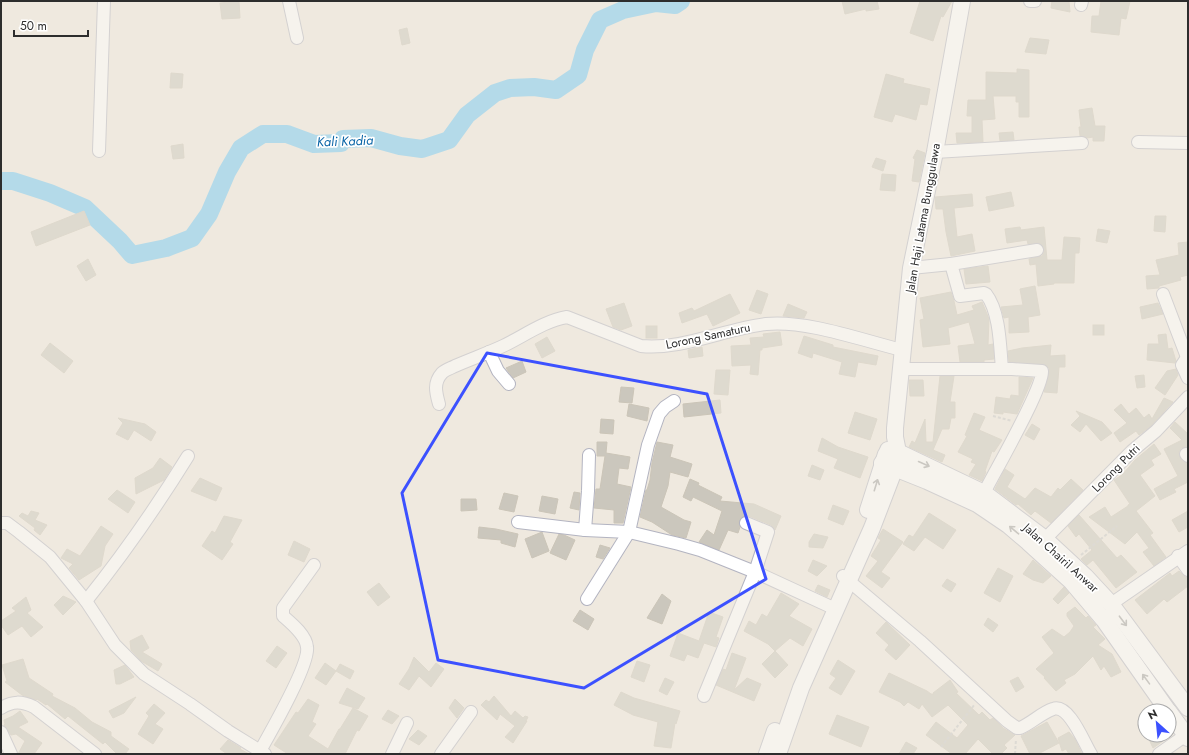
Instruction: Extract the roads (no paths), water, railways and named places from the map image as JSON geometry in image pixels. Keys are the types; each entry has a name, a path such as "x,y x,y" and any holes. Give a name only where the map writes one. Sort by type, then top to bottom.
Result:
{"main road":[{"name":"Jalan Haji Latama Bunggulawa","path":"892,454 912,268 935,152 962,1"},
{"name":"Jalan Chairil Anwar","path":"892,454 984,493 1045,539 1085,576 1110,604 1188,706"},
{"name":"Jalan Chairil Anwar","path":"892,454 927,480 977,504 1008,525 1071,581 1104,620 1163,703"},
{"path":"767,754 795,680 829,606 872,528 892,454"},
{"path":"778,754 801,688 845,578"},
{"name":"Jalan Chairil Anwar","path":"1177,723 1187,736"}],"street":[{"path":"99,151 104,1"},
{"path":"289,1 297,38"},
{"path":"1030,1 1035,1"},
{"path":"1138,142 1188,143"},
{"path":"935,152 1082,143"},
{"path":"912,268 951,264 1037,250"},
{"path":"951,264 960,296 984,293 989,298 994,309 998,326 1002,369"},
{"path":"1163,294 1187,357 1182,365 1188,378"},
{"name":"Lorong Samaturu","path":"439,404 435,388 437,380 443,372 503,346 558,318 567,317 641,346 668,345 764,324 784,323 847,335 902,350"},
{"path":"489,352 498,371 509,384"},
{"path":"902,369 1002,369 1042,371 1040,380 1020,423 984,493"},
{"name":"Lorong Putri","path":"1045,539 1132,451 1156,431 1188,397"},
{"path":"588,600 628,532 648,445 659,414 665,407 674,401"},
{"path":"585,530 589,455"},
{"path":"86,601 107,575 163,496 188,456"},
{"path":"518,522 585,530 628,532 700,550 754,572 829,606"},
{"path":"704,696 754,572 768,532 746,522"},
{"path":"1,523 6,523 19,532 50,557 86,601 115,645 144,674 263,753 297,680 308,652 302,636 283,616 283,608 314,565"},
{"path":"1110,604 1183,554 1188,570"},
{"path":"845,578 920,642 1007,721 1017,728 1025,726 1052,709 1059,707 1071,718 1091,754"},
{"path":"1,708 14,702 24,702 34,706 95,754"},
{"path":"441,754 471,712"},
{"path":"392,754 407,723"},
{"path":"1,732 11,754"},
{"path":"1159,754 1187,736"}],"waterway":[{"name":"Kali Kadia","path":"1,181 13,181 50,193 85,208 120,241 132,255 166,248 192,238 209,214 227,172 241,148 263,134 287,134 314,144 341,143 343,139 371,138 400,146 422,149 449,140 467,115 495,93 510,88 534,87 556,90 578,75 585,50 600,20 623,10 656,3 675,5 681,1"}]}
